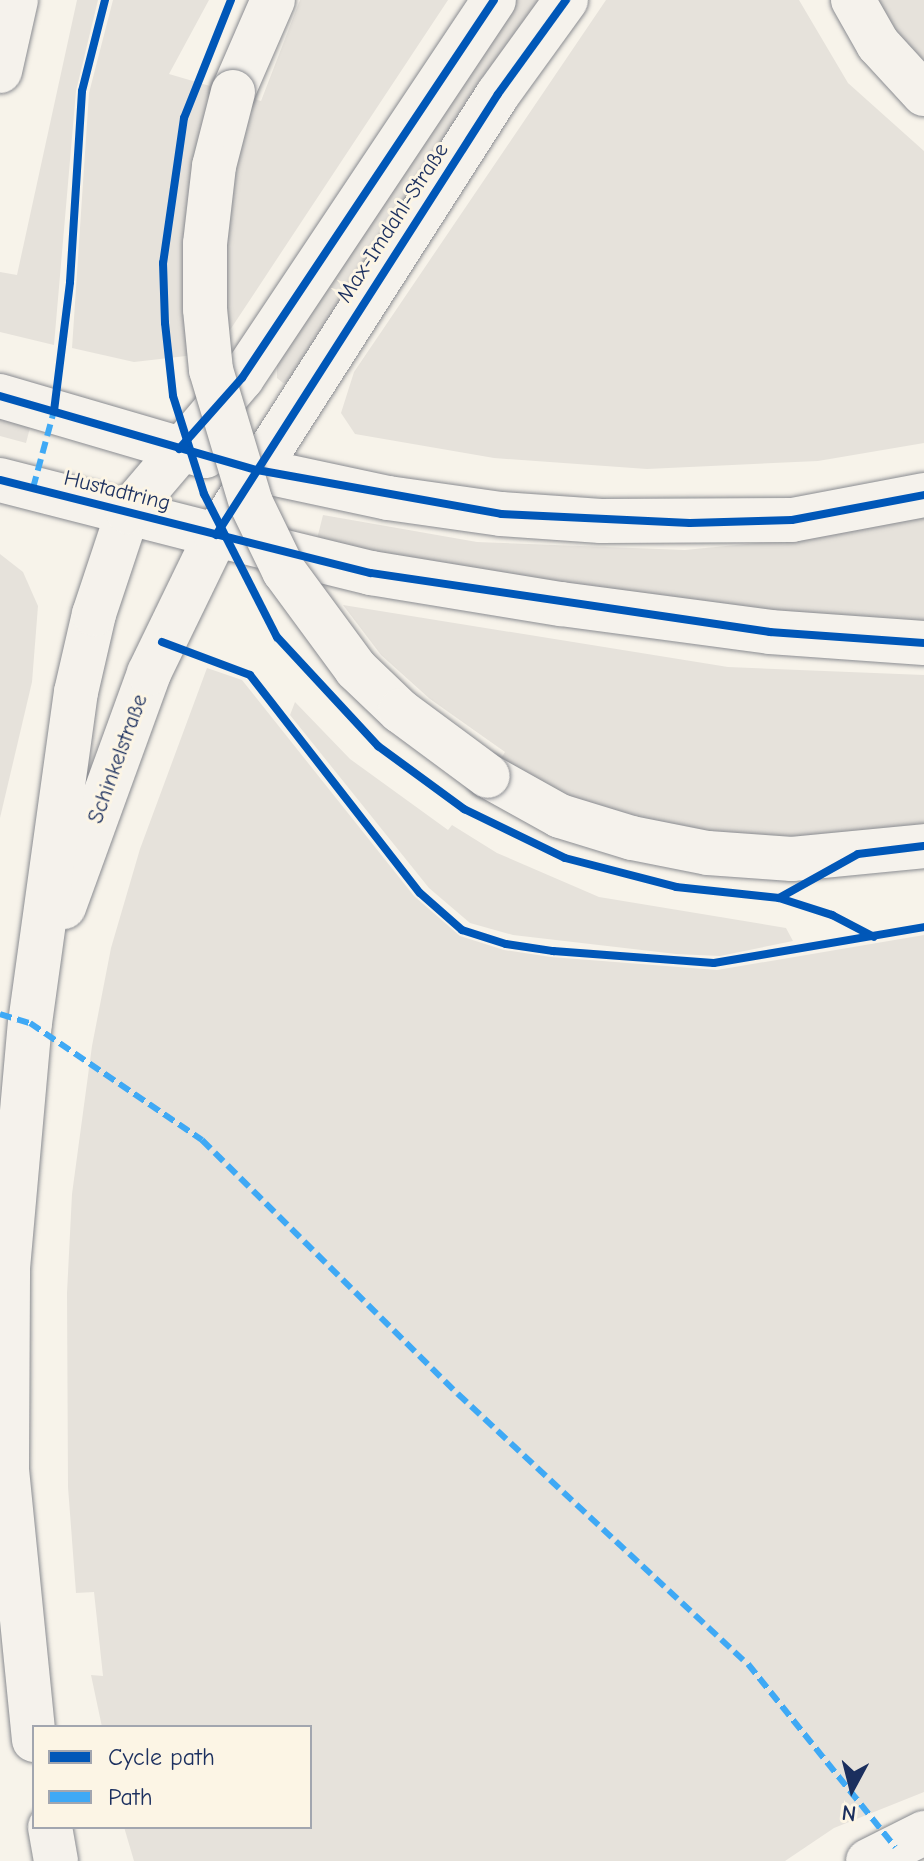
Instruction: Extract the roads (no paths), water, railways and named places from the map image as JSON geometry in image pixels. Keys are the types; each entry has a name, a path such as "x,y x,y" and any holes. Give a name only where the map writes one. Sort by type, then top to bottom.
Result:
{"main road":[{"path":"0,71 16,0"},
{"path":"273,0 233,92 214,166 205,244 205,309 211,370 251,503 284,571 356,669 400,711 488,776 560,816 632,838 708,853 792,859 924,846"},
{"name":"Max-Imdahl-Straße","path":"179,449 242,378 494,0"},
{"name":"Max-Imdahl-Straße","path":"257,470 498,94 566,0"},
{"path":"853,0 878,44 924,94"},
{"path":"0,396 257,470 388,498 501,514 601,521 792,520 924,495"},
{"name":"Hustadtring","path":"128,512 179,449"},
{"path":"216,535 257,470"},
{"name":"Hustadtring","path":"0,480 371,573 561,604 770,632 924,643"},
{"name":"Schinkelstraße","path":"33,1725 7,1469 8,1268 34,990 76,692 94,614 128,512"},
{"name":"Schinkelstraße","path":"34,990 149,673 216,535"},
{"path":"50,1829 56,1861"},
{"path":"868,1861 924,1833"}]}
